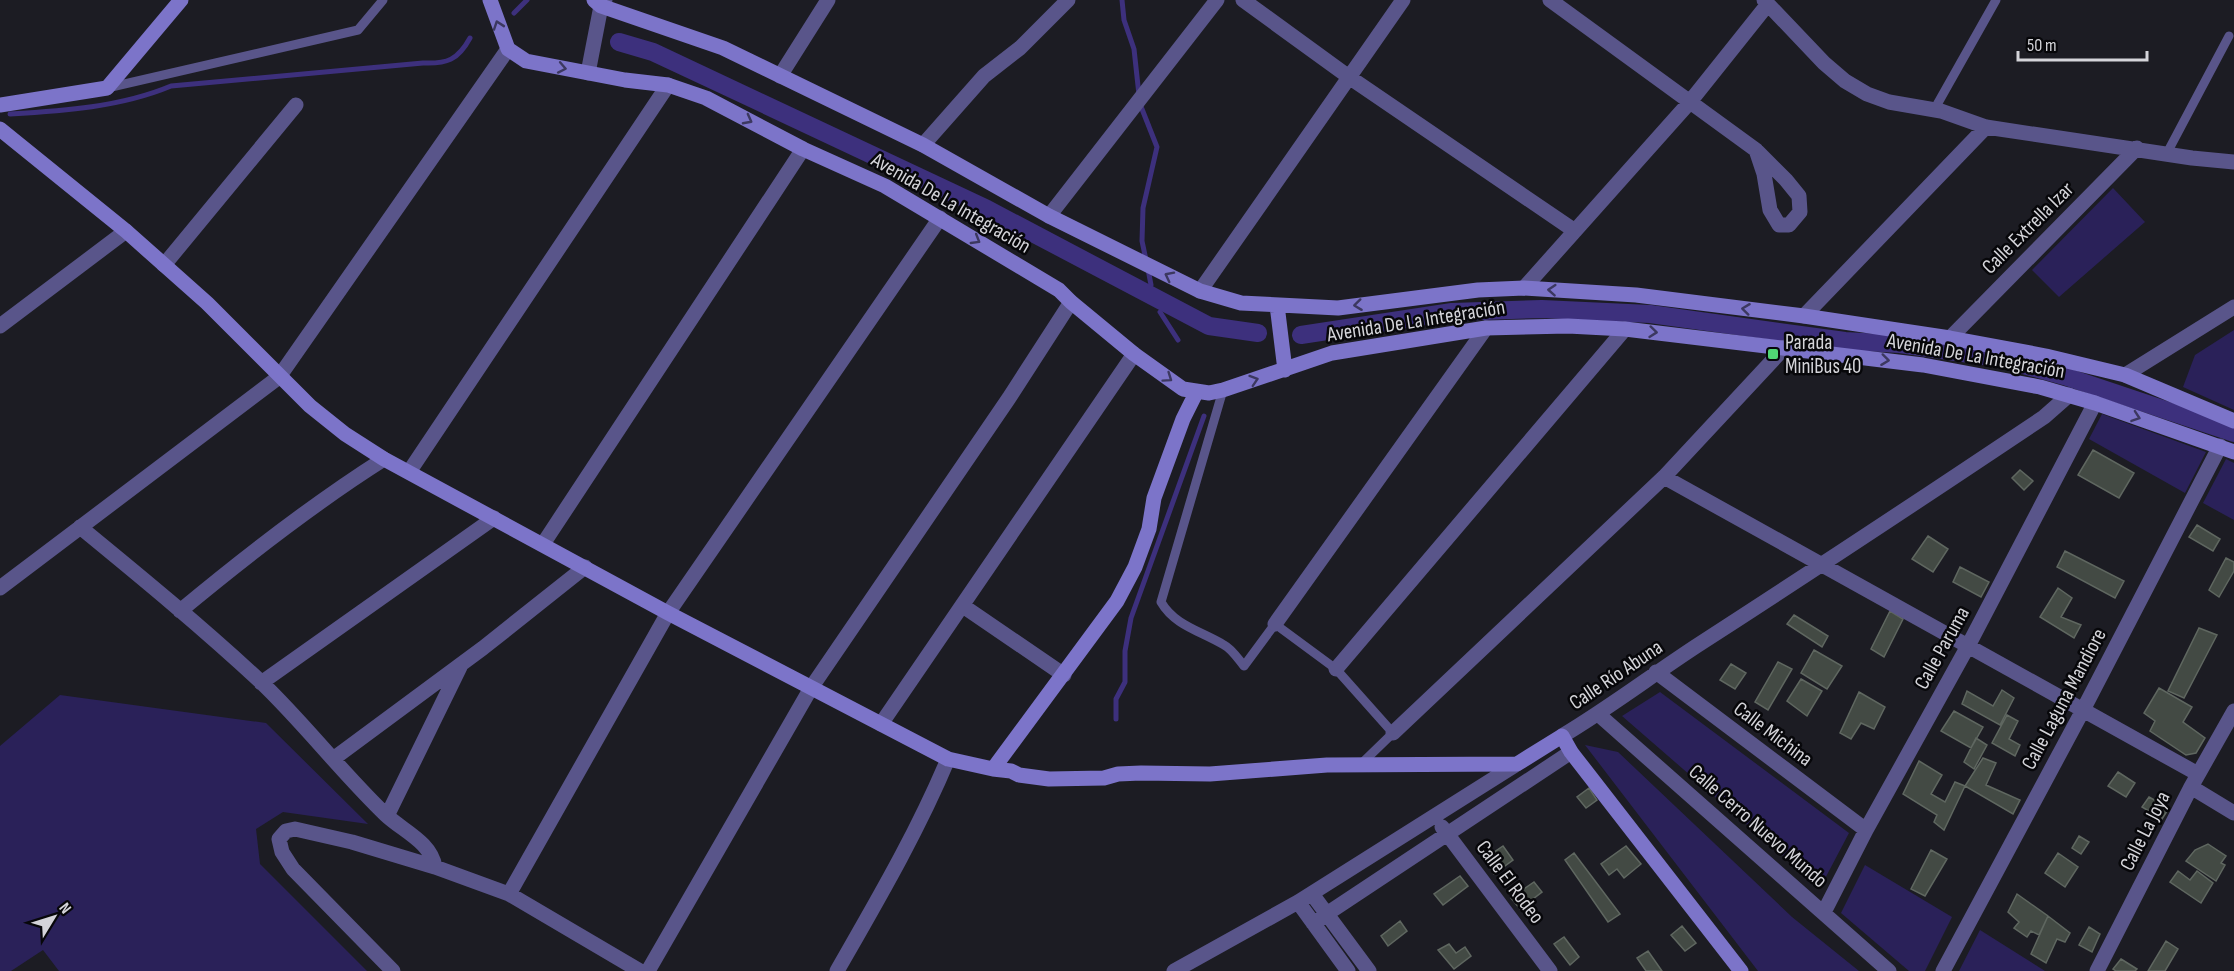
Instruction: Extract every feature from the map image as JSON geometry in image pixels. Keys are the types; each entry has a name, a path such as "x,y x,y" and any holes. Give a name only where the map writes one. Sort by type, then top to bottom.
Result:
{"main road":[{"path":"0,105 107,88 181,0"},
{"path":"490,0 508,49"},
{"name":"Avenida De La Integración","path":"600,2 723,48 922,145 1049,216 1200,291 1241,303 1338,308 1478,290 1524,288 1636,295 1804,316 1950,338 2046,356 2125,375 2234,422"},
{"name":"Avenida De La Integración","path":"508,49 526,61 668,85 706,98 803,149 885,186 1059,290 1134,354 1183,389 1209,393 1332,354 1486,328 1568,326 1626,329 1923,365 2040,387 2069,394 2227,449"},
{"path":"4,137 126,231 207,303 310,406 345,434 384,459 668,613 948,759 993,770 1011,771 1019,775 1049,779 1104,778 1118,774 1141,773 1210,774 1327,765 1517,764"},
{"path":"1276,305 1285,370"},
{"path":"993,770 1117,601 1135,567 1149,529 1154,498 1183,419 1197,391"},
{"path":"1562,735 1572,752 1742,971"},
{"name":"Calle Río Abuna","path":"1517,764 1562,735"}],"street":[{"path":"780,76 828,0"},
{"path":"922,145 984,76 1020,48 1068,0"},
{"path":"1049,216 1216,0"},
{"path":"1243,0 1349,77 1575,231"},
{"path":"1200,291 1403,0"},
{"path":"1550,0 1756,150"},
{"path":"588,73 600,2"},
{"path":"1524,288 1689,103 1766,2 1824,63 1845,81 1867,94 1889,102 1934,110 1986,126 2234,162"},
{"path":"0,588 279,377 508,49"},
{"path":"409,472 668,85"},
{"path":"164,265 296,105"},
{"path":"1804,316 1986,126"},
{"name":"Calle Extrella Izar","path":"1950,338 2137,148"},
{"path":"543,544 803,149"},
{"path":"509,894 668,613 940,218"},
{"path":"0,326 126,231"},
{"path":"648,971 811,688 1009,398 1071,302"},
{"path":"2125,375 2234,307"},
{"path":"1275,624 1486,328"},
{"path":"1336,669 1626,329"},
{"path":"1393,733 1664,477 1785,347"},
{"path":"881,724 1134,354"},
{"name":"Calle Río Abuna","path":"1562,735 1598,714 1656,672 1823,565 2044,417 2069,394"},
{"name":"Calle Paruma","path":"1824,912 1866,830 1968,646 2095,403"},
{"name":"Calle Laguna Mandiore","path":"1943,971 2227,449"},
{"path":"180,611 338,488 384,459"},
{"path":"1664,477 2083,710 2195,780 2234,813"},
{"path":"261,683 494,518"},
{"path":"80,527 261,683 387,816 426,847 434,858 435,867"},
{"path":"333,759 461,664 585,567"},
{"path":"963,606 1064,675"},
{"path":"387,816 461,664"},
{"name":"Calle Michina","path":"1656,672 1866,830"},
{"name":"Calle La Joya","path":"2097,971 2195,780 2234,711"},
{"name":"Calle Cerro Nuevo Mundo","path":"1598,714 1889,971"},
{"path":"1313,923 1572,752"},
{"path":"837,971 903,855 933,797 948,759"},
{"name":"Calle Río Abuna","path":"1174,971 1298,902 1435,818 1517,764"},
{"name":"Calle El Rodeo","path":"1435,818 1550,971"},
{"path":"393,971 292,869 282,852 279,839 286,831 295,829 352,842 435,867 509,894 640,971"},
{"path":"1311,894 1369,971"},
{"path":"1298,902 1348,971"}],"lane":[{"path":"107,88 358,30 383,0"},
{"path":"1934,110 1996,0"},
{"path":"2167,153 2229,36"},
{"path":"1223,390 1161,602 1167,613 1179,622 1227,646 1244,666 1275,624 1336,669 1393,733 1360,765"}],"shaded area":[{"path":"2113,188 2145,222 2059,297 2032,270"},
{"path":"2234,330 2234,410 2183,387 2195,355"},
{"path":"2102,414 2206,452 2185,493 2089,439"},
{"path":"2226,459 2234,463 2234,520 2203,503"},
{"path":"1660,692 1849,833 1820,888 1622,716"},
{"path":"60,695 266,723 368,824 283,812 256,829 260,864 367,971 59,971 43,950 11,971 0,971 0,746"},
{"path":"1585,745 1618,752 1792,917 1859,971 1758,971"},
{"path":"1865,865 1952,917 1925,971 1909,971 1841,913"},
{"path":"1980,930 2045,971 1959,971"}],"building":[{"path":"2093,450 2134,473 2119,498 2078,475"},
{"path":"2020,470 2033,481 2024,490 2012,478"},
{"path":"2197,525 2220,539 2213,551 2189,537"},
{"path":"1928,536 1948,549 1933,572 1912,559"},
{"path":"2065,551 2124,581 2115,598 2057,567"},
{"path":"2226,558 2234,562 2234,571 2219,597 2209,590"},
{"path":"1960,567 1989,582 1981,597 1953,582"},
{"path":"2058,588 2072,598 2061,617 2081,625 2074,638 2040,617"},
{"path":"1890,611 1903,619 1884,657 1871,649"},
{"path":"1794,615 1828,636 1822,647 1787,624"},
{"path":"2199,628 2217,635 2184,698 2168,691"},
{"path":"1814,650 1842,666 1827,689 1801,673"},
{"path":"1778,662 1792,669 1768,710 1755,702"},
{"path":"1731,664 1746,673 1735,689 1720,680"},
{"path":"1801,679 1822,691 1807,716 1787,701"},
{"path":"2159,688 2192,707 2183,722 2205,738 2196,753 2186,755 2150,731 2155,721 2144,713"},
{"path":"2002,690 2014,698 2000,725 1962,704 1967,691 1993,706"},
{"path":"1859,692 1885,707 1874,729 1861,723 1851,739 1840,733"},
{"path":"1954,711 1983,727 1971,748 1941,731"},
{"path":"2007,715 2018,721 2009,739 2020,745 2015,756 1992,743"},
{"path":"1976,738 1987,745 1974,769 1964,762"},
{"path":"1983,758 1996,763 1986,785 2020,800 2013,814 1965,786"},
{"path":"1919,761 1942,775 1931,794 1945,802 1955,782 1965,786 1944,830 1934,822 1937,815 1903,794"},
{"path":"2118,772 2135,783 2126,797 2108,786"},
{"path":"1589,788 1597,800 1586,808 1577,797"},
{"path":"2149,797 2169,808 2162,819 2142,807"},
{"path":"2079,836 2089,842 2081,854 2072,848"},
{"path":"2208,844 2226,856 2221,863 2225,865 2216,881 2186,861 2195,850"},
{"path":"1503,846 1513,860 1494,874 1484,859"},
{"path":"1626,846 1641,864 1624,878 1617,869 1609,875 1601,864"},
{"path":"1931,850 1947,859 1925,896 1911,889"},
{"path":"1574,853 1620,914 1608,922 1565,860"},
{"path":"2058,853 2078,867 2065,887 2045,873"},
{"path":"2178,871 2190,880 2197,871 2213,883 2201,903 2170,882"},
{"path":"1460,876 1468,886 1443,905 1434,894"},
{"path":"1534,882 1542,892 1520,909 1511,898"},
{"path":"2017,894 2048,916 2039,935 2031,931 2027,937 2014,928 2019,922 2008,912"},
{"path":"2048,916 2070,933 2065,942 2057,939 2046,963 2031,954"},
{"path":"1400,921 1407,931 1388,946 1381,936"},
{"path":"1682,926 1696,943 1685,951 1671,935"},
{"path":"2089,927 2100,934 2092,952 2079,945"},
{"path":"1564,937 1579,957 1570,965 1554,944"},
{"path":"2166,941 2178,949 2165,971 2148,971"},
{"path":"1449,944 1456,953 1465,947 1471,956 1454,969 1438,950"},
{"path":"1648,951 1662,971 1646,971 1637,958"},
{"path":"2121,959 2137,969 2135,971 2116,971 2113,969"}],"waterway":[{"path":"514,13 527,0"},
{"path":"1122,0 1124,20 1134,49 1139,95"},
{"path":"10,114 112,103 171,86 439,63 456,56 470,38"},
{"path":"619,42 653,52 987,209 1209,326 1258,333"},
{"path":"1140,104 1157,147 1143,208 1142,241 1146,260"},
{"path":"1148,269 1151,285"},
{"path":"1301,335 1452,312 1542,309 1650,314 1845,341 1900,344 1998,358 2064,376 2234,433"},
{"path":"1160,312 1178,340"},
{"path":"1116,719 1116,699 1125,682 1125,651 1131,618 1204,416"}],"place":[{"name":"Parada MiniBus 40","path":"1773,354"}]}
